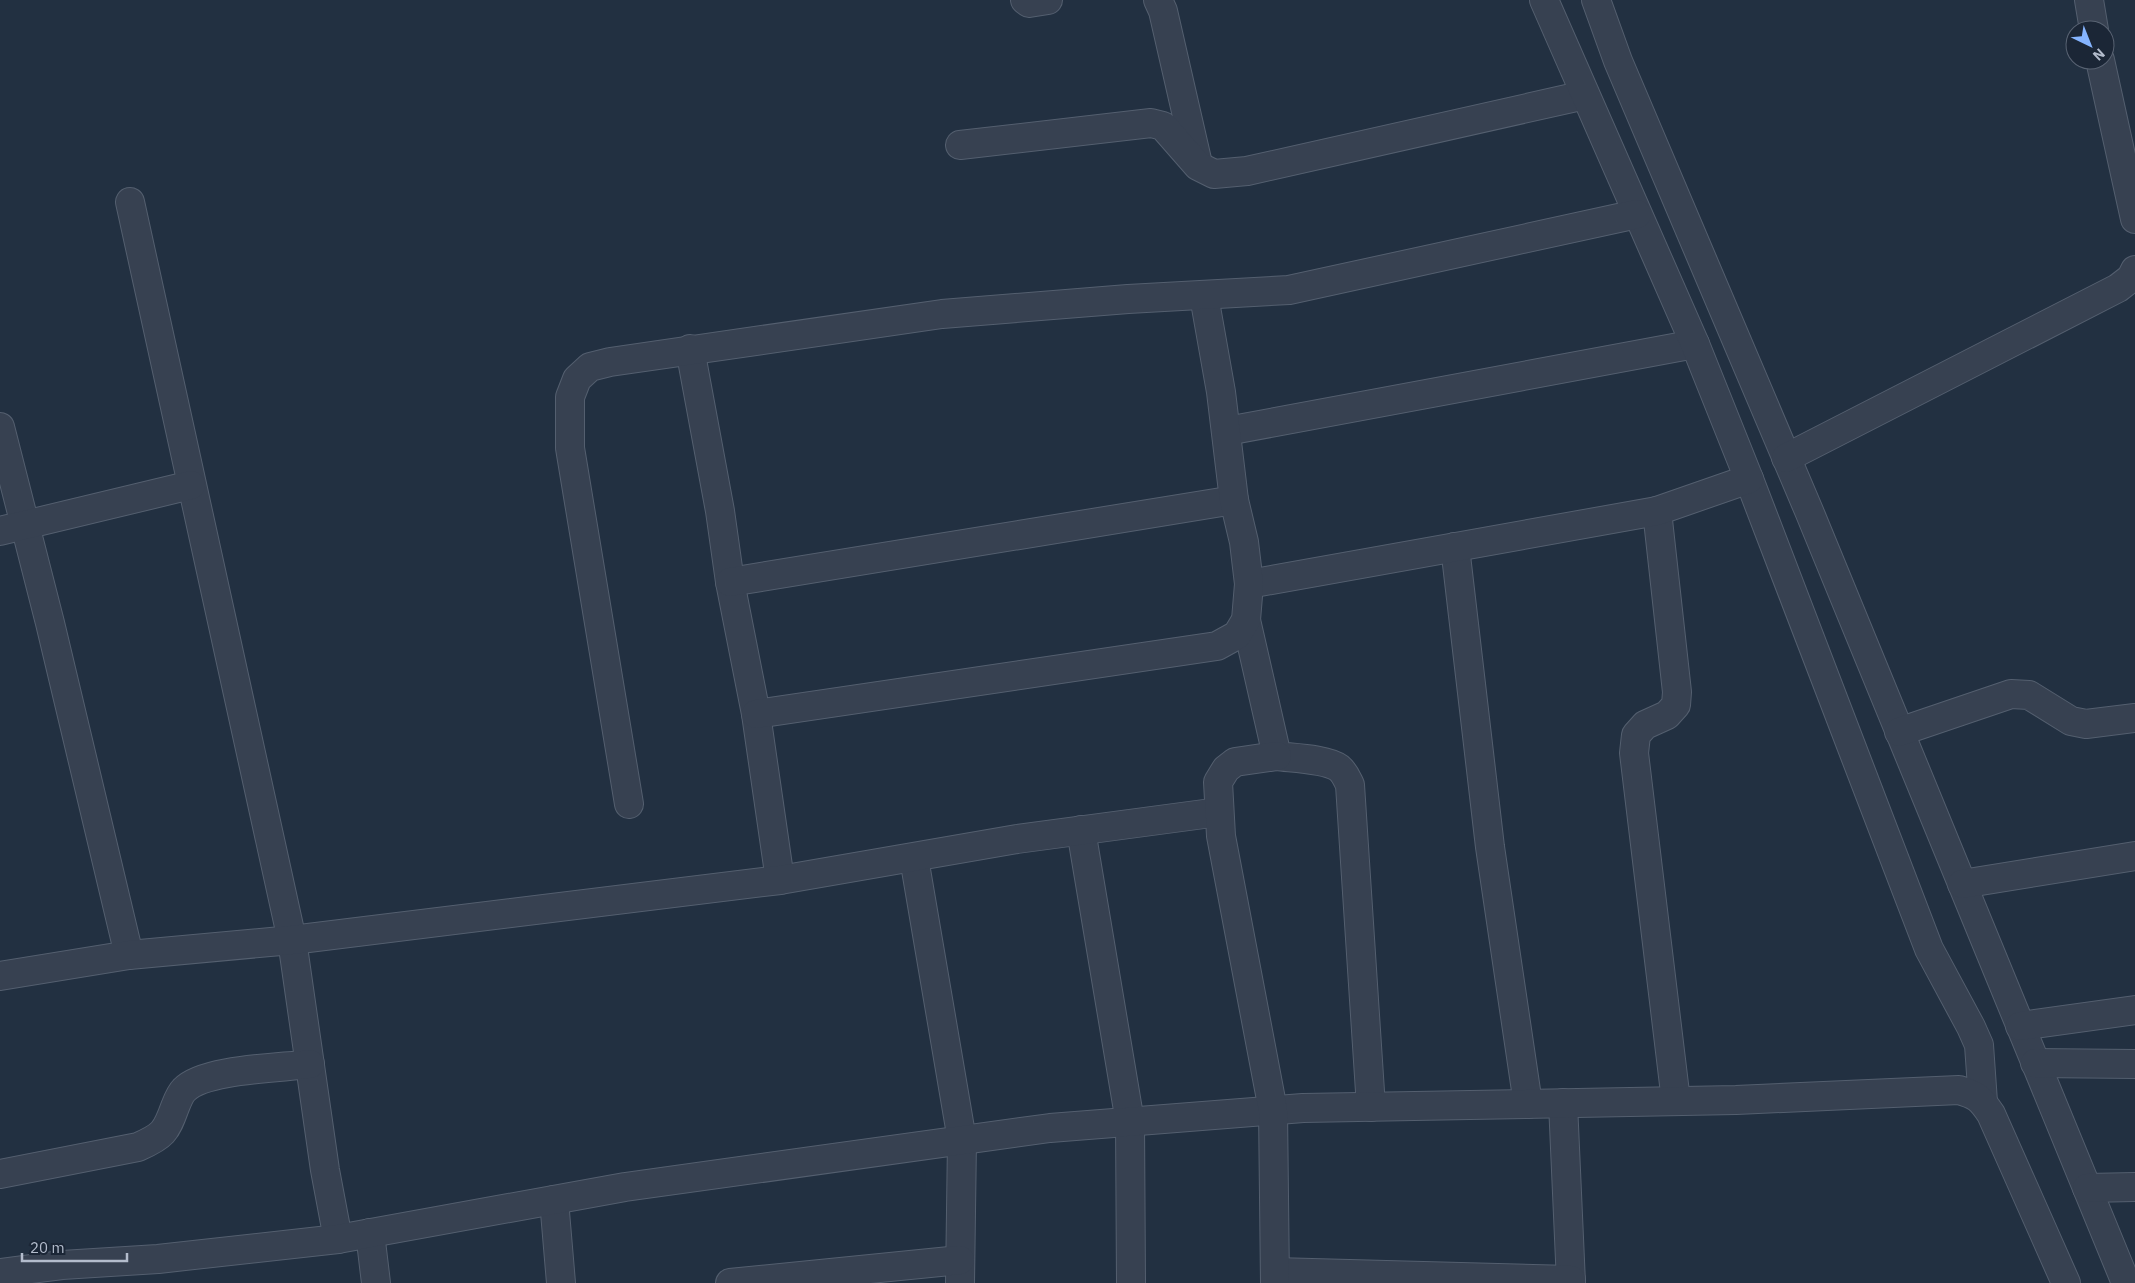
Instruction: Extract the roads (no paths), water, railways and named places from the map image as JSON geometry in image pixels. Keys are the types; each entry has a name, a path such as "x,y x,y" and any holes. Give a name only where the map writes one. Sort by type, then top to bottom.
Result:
{"street":[{"path":"1025,0 1029,3 1048,0"},
{"path":"1158,0 1164,12 1198,166"},
{"path":"1544,0 1695,344 1750,479 1929,949 1979,1045 1983,1102"},
{"path":"1596,0 1618,61 1900,732 2126,1283"},
{"path":"2089,0 2092,20"},
{"path":"2102,70 2135,219"},
{"path":"960,145 1151,123 1163,126 1198,166 1214,174 1247,171 1586,95"},
{"path":"130,202 292,940 325,1170 338,1239"},
{"path":"629,804 570,448 570,397 577,379 590,367 690,349 942,314 1128,299 1289,290 1638,214"},
{"path":"1786,458 2118,288 2130,278 2135,270"},
{"path":"1204,296 1227,431 1234,500 1244,542 1249,584 1246,620 1277,756"},
{"path":"1227,431 1695,344"},
{"path":"690,349 720,511 730,582 756,714 780,880"},
{"path":"0,427 12,528 129,955"},
{"path":"1249,584 1657,511 1750,479"},
{"path":"12,528 191,486"},
{"path":"730,582 1234,500"},
{"path":"1657,511 1677,692 1676,705 1667,715 1645,725 1636,735 1634,753 1676,1101"},
{"path":"1455,547 1490,847 1528,1104"},
{"path":"756,714 1217,646 1237,635 1246,620"},
{"path":"1900,732 2012,694 2029,695 2071,721 2086,724 2135,718"},
{"path":"1371,1107 1350,785 1346,776 1329,763 1277,756 1235,762 1226,769 1218,782 1219,812 1234,909 1273,1110 1275,1277 1571,1282 1563,1103"},
{"path":"0,976 129,955 292,940 780,880 1017,839 1219,812"},
{"path":"1081,830 1130,1122 1131,1283"},
{"path":"1962,884 2135,856"},
{"path":"730,1283 960,1271 962,1140 914,858"},
{"path":"2020,1026 2135,1010"},
{"path":"2035,1063 2135,1064"},
{"path":"0,1174 138,1147 156,1139 168,1128 183,1090 210,1075 310,1064"},
{"path":"0,1273 63,1274 158,1259 338,1239 626,1187 1050,1128 1303,1108 1676,1101 1959,1090 1975,1095 1983,1102 1991,1114 2066,1283"},
{"path":"2086,1188 2135,1187"},
{"path":"554,1200 561,1283"},
{"path":"370,1233 376,1283"}]}
